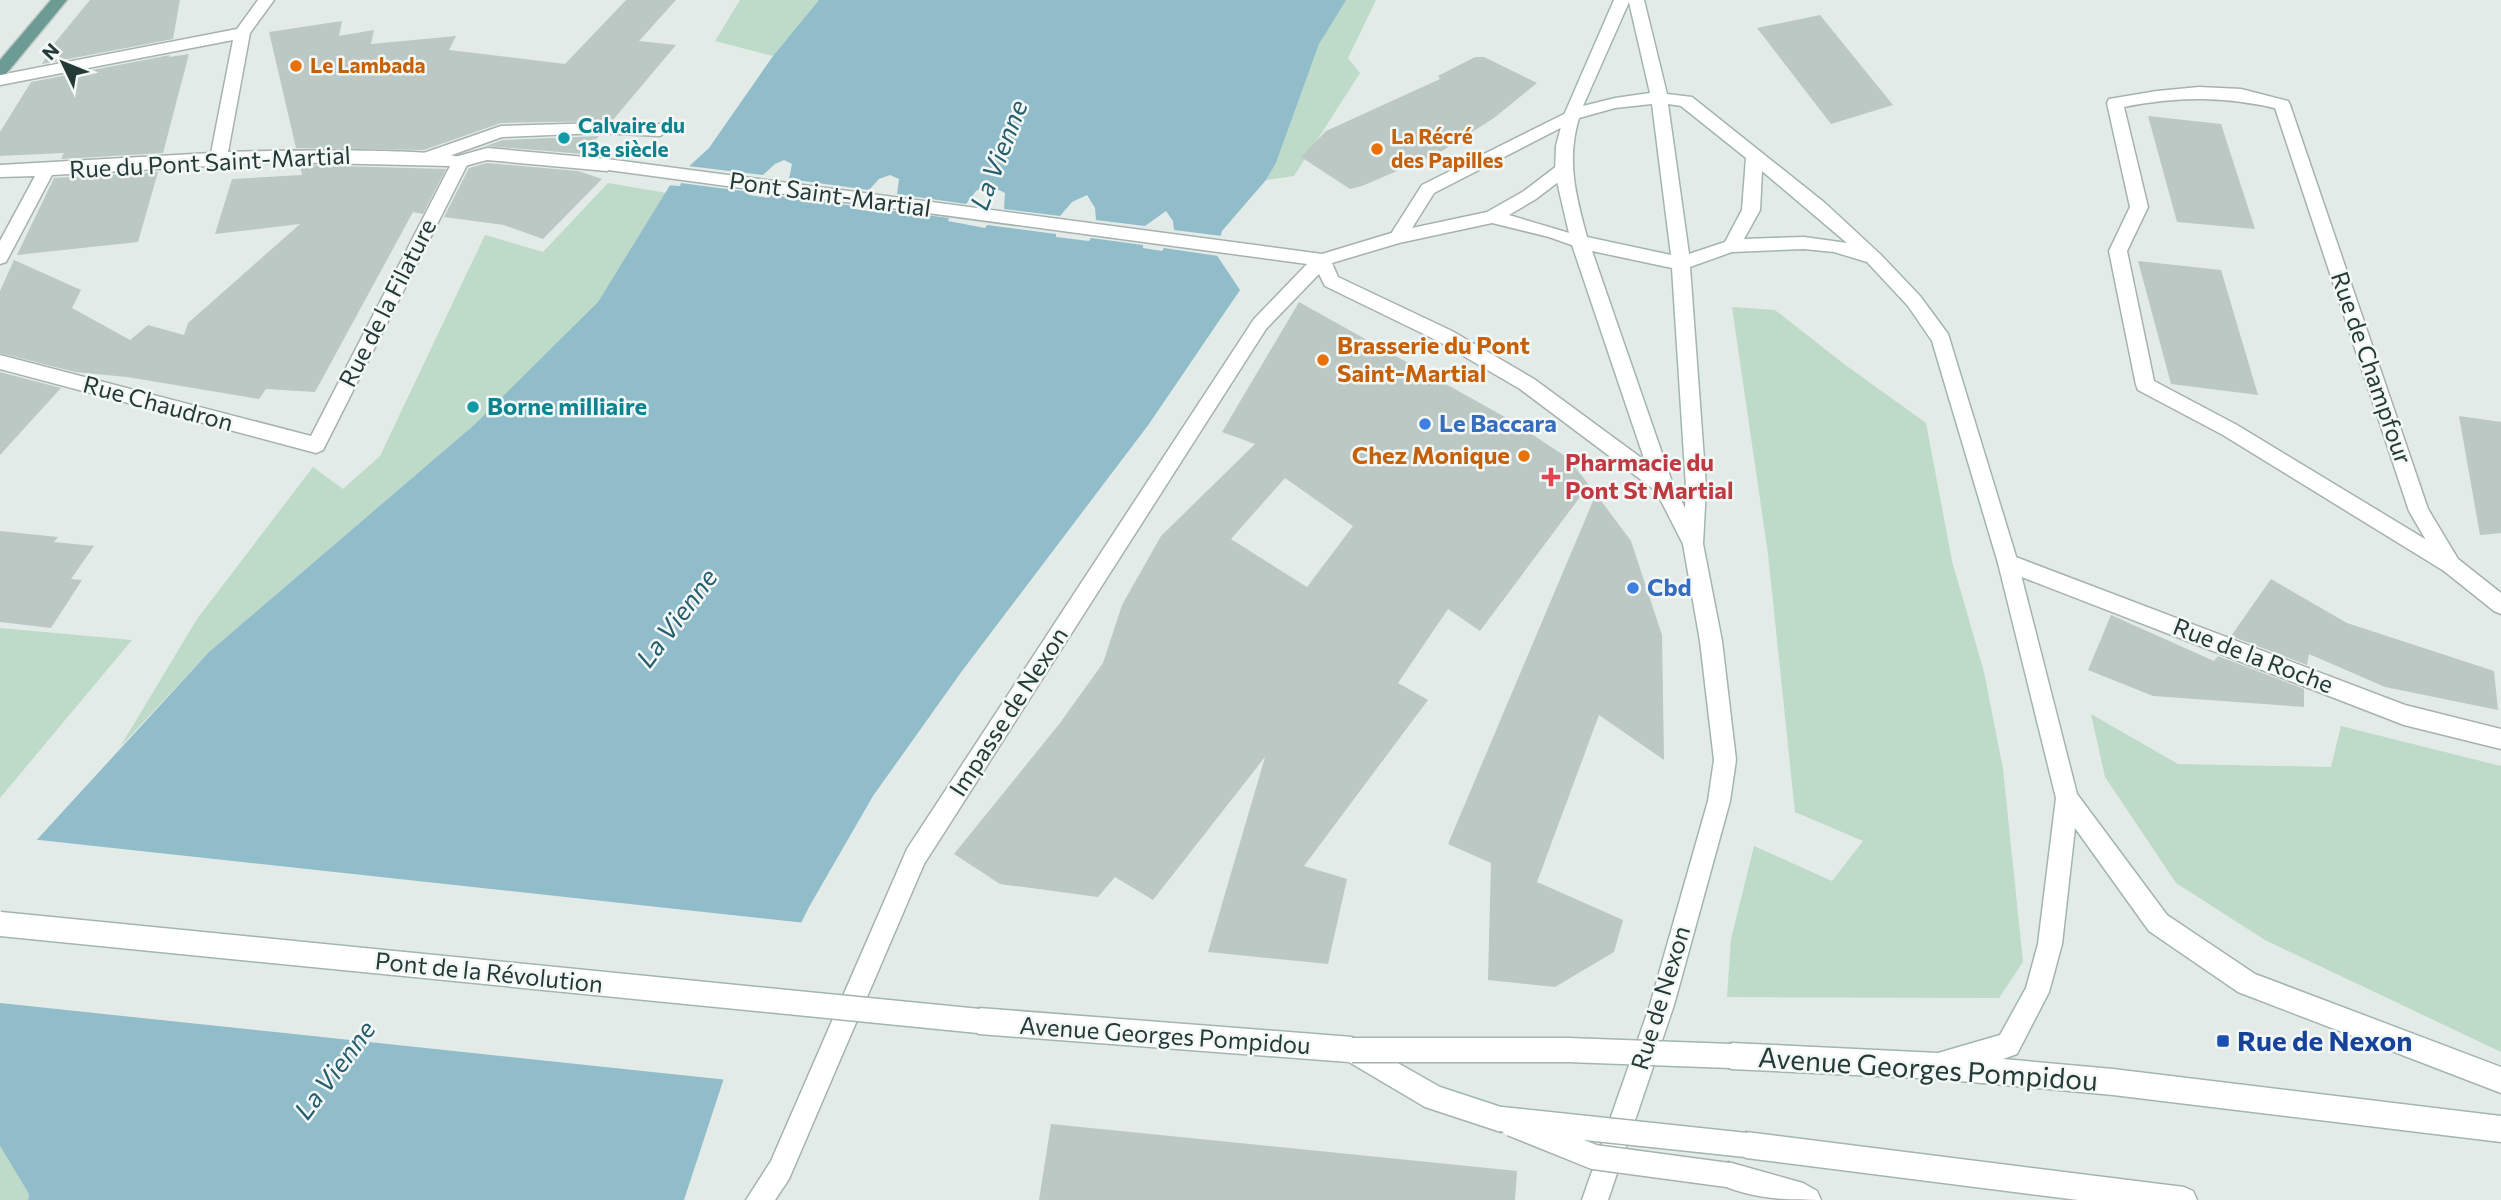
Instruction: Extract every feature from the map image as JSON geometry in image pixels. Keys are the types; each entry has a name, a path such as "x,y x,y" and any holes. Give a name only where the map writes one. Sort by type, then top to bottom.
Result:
{"main road":[{"path":"0,69 59,0"}],"street":[{"path":"218,158 242,33 267,0"},
{"path":"1622,0 1572,115 1562,161 1580,242 1663,485 1693,544"},
{"path":"1636,0 1659,96 1681,263 1696,487 1693,544"},
{"path":"0,80 242,33"},
{"name":"Rue de Champfour","path":"2451,565 2419,512 2282,105 2259,96 2172,92 2115,103 2139,207 2118,251 2145,385 2230,430 2451,565 2501,605"},
{"path":"1398,237 1428,189 1572,115 1617,101 1659,96 1686,101 1819,207 1875,259 1914,301 1941,339 2008,563 2067,798 2050,944 2037,992 2008,1045 1938,1066"},
{"path":"424,159 501,132 600,128 660,130"},
{"name":"Pont Saint-Martial","path":"461,161 487,154 607,165 1321,260"},
{"path":"1731,246 1751,210 1755,154"},
{"name":"Rue du Pont Saint-Martial","path":"0,171 46,171 218,158 325,155 461,161"},
{"name":"Rue de la Filature","path":"316,445 461,161"},
{"path":"1564,169 1492,217 1398,237 1321,260 1331,281 1445,337 1527,384 1663,485"},
{"path":"0,258 46,171"},
{"path":"1492,217 1553,232 1580,242 1681,263 1731,246 1815,244 1835,246 1875,259"},
{"name":"Impasse de Nexon","path":"759,1200 780,1170 915,856 1260,324 1321,260"},
{"name":"Rue Chaudron","path":"0,362 316,445"},
{"name":"Rue de Nexon","path":"1595,1200 1665,994 1718,801 1725,760 1711,641 1693,544"},
{"name":"Rue de la Roche","path":"2008,563 2404,715 2501,739"},
{"path":"2067,798 2158,923 2246,983 2501,1080"},
{"name":"Pont de la Révolution","path":"0,924 979,1021"},
{"name":"Avenue Georges Pompidou","path":"979,1021 1352,1050 1568,1050 1938,1066 2113,1082 2501,1129"},
{"name":"Avenue Georges Pompidou","path":"1352,1050 1434,1098 1501,1119 1746,1145 2184,1200"},
{"path":"1501,1119 1594,1157 1728,1175 1808,1200"}],"green space":[{"path":"740,0 819,0 773,56 715,41"},
{"path":"1342,0 1376,0 1348,58 1360,73 1294,176 1266,180 1276,163 1319,44"},
{"path":"608,183 666,193 598,302 474,425 209,652 120,747 197,619 313,467 343,489 380,456 485,235 543,252"},
{"path":"1732,307 1775,310 1926,423 1952,561 1984,672 2003,769 2023,962 1999,998 1727,997 1731,939 1754,846 1832,881 1863,841 1795,812 1768,554"},
{"path":"0,628 132,640 0,798"},
{"path":"2091,714 2178,764 2331,767 2341,726 2501,766 2501,1052 2265,940 2176,883 2105,777"},
{"path":"0,1146 29,1194 28,1200 0,1200"}],"water":[{"name":"La Vienne","path":"819,0 1346,0 1319,44 1276,163 1266,180 1222,231 1216,254 1240,290 1149,424 962,671 873,796 809,907 723,1081 684,1200 28,1200 29,1194 0,1146 0,880 209,652 474,425 598,302 672,182 709,148 773,56"}],"pier":[{"path":"784,160 792,164 789,179 869,190 879,179 890,175 899,179 897,194 966,204 976,191 983,187 993,187 1005,193 1004,209 1060,216 1072,202 1087,195 1095,208 1096,220 1145,226 1166,211 1173,221 1174,230 1222,236 1218,256 1164,248 1162,251 1143,248 1143,245 1091,238 1089,241 1056,237 1056,234 987,225 985,228 948,221 949,218 878,209 876,212 854,209 855,206 770,195 769,198 749,195 750,192 681,183 680,186 666,185 689,162 688,166 763,175"},
{"path":"30,839 806,923 728,1080 0,1003 0,874"}],"building":[{"path":"90,0 180,0 173,39 42,64 53,45"},
{"path":"626,0 676,0 639,41 676,45 612,121 501,123 424,150 296,148 269,32 342,21 339,36 374,30 371,44 456,36 449,50 565,64"},
{"path":"1820,15 1893,105 1831,124 1757,28"},
{"path":"189,54 163,153 61,159 64,153 0,156 0,132 31,82 170,55 169,57"},
{"path":"1475,57 1484,57 1537,83 1494,118 1439,153 1362,186 1350,189 1301,157 1326,131 1440,79 1438,76"},
{"path":"2148,116 2221,124 2255,229 2177,222"},
{"path":"599,136 584,154 486,146 503,140"},
{"path":"487,163 578,171 602,179 543,239 504,225 444,217 469,168"},
{"path":"300,165 446,169 423,214 413,212 315,392 266,389 259,399 127,377 75,372 0,353 0,291 14,260 81,290 72,308 130,340 148,325 184,335 188,323 300,224 215,234 232,179 302,175"},
{"path":"158,172 138,242 17,255 54,178"},
{"path":"2138,261 2221,270 2258,395 2171,384"},
{"path":"1299,302 1512,421 1568,458 1589,485 1480,631 1448,609 1398,683 1428,700 1304,866 1347,879 1328,964 1208,952 1265,757 1153,900 1115,877 1098,897 1000,884 954,854 1060,723 1103,663 1122,605 1161,536 1255,444 1222,432","holes":["1285,478 1353,526 1307,587 1231,539"]},
{"path":"0,372 61,388 0,455"},
{"path":"2459,416 2501,422 2501,533 2480,535"},
{"path":"1596,494 1631,541 1662,635 1664,760 1599,715 1537,882 1623,920 1614,952 1555,987 1488,980 1491,863 1448,844"},
{"path":"0,531 58,537 54,542 94,546 71,579 82,580 51,628 0,622"},
{"path":"2271,579 2347,623 2494,671 2498,710 2385,687 2309,654 2307,665 2231,636"},
{"path":"2111,615 2214,661 2218,656 2304,689 2304,707 2153,696 2088,670"},
{"path":"1051,1124 1517,1171 1515,1200 1039,1200"}],"place":[{"name":"Le Lambada","path":"296,66"},
{"name":"Calvaire du 13e siècle","path":"564,138"},
{"name":"La Récré des Papilles","path":"1377,149"},
{"name":"Brasserie du Pont Saint-Martial","path":"1323,360"},
{"name":"Borne milliaire","path":"473,407"},
{"name":"Le Baccara","path":"1425,424"},
{"name":"Chez Monique","path":"1524,456"},
{"name":"Pharmacie du Pont St Martial","path":"1551,477"},
{"name":"Cbd","path":"1633,588"},
{"name":"Rue de Nexon","path":"2223,1041"}]}
